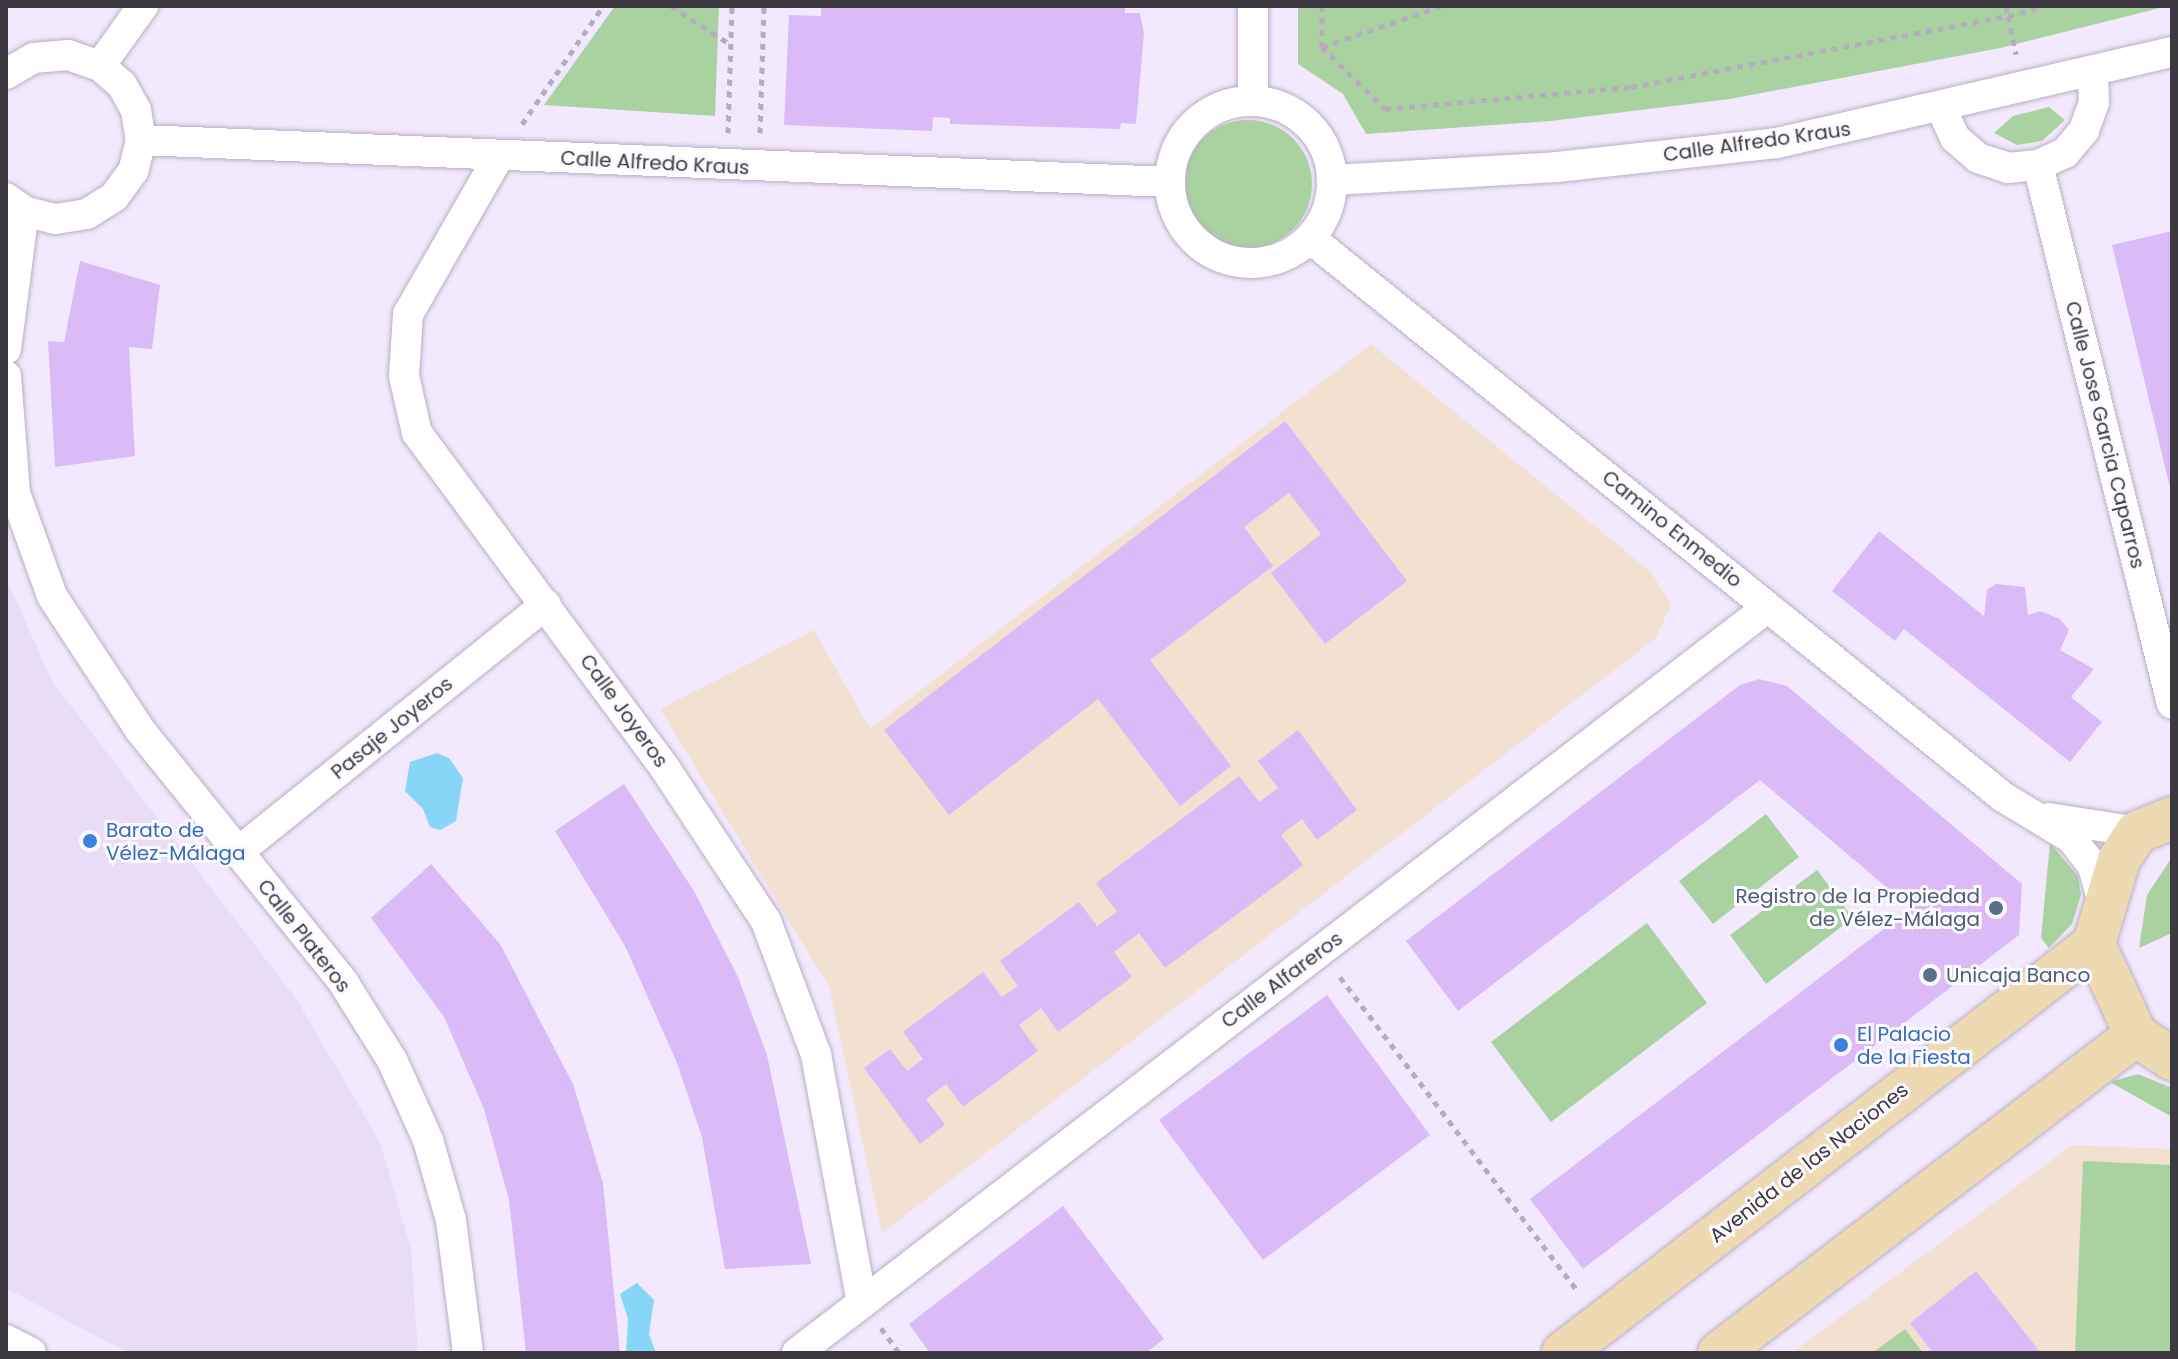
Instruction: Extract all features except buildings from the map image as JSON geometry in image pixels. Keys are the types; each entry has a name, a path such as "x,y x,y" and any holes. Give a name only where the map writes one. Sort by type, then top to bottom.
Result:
{"street":[{"path":"100,66 143,6"},
{"path":"1253,6 1253,98"},
{"name":"Calle Alfredo Kraus","path":"1333,180 1557,167 1777,143 1942,110 2172,52"},
{"path":"6,74 34,58 68,55 100,66 122,85 136,110 141,140 133,171 114,197 87,214 55,219 15,205 6,349"},
{"path":"1942,110 1955,138 1978,158 2008,168 2038,165 2065,153 2084,130 2094,103 2093,73"},
{"path":"1253,98 1307,125 1324,151 1333,180 1328,212 1311,239 1284,257 1253,264 1221,258 1188,231 1169,182 1175,150 1194,122 1221,104 1253,98"},
{"name":"Calle Alfredo Kraus","path":"141,140 759,168 1169,182"},
{"name":"Calle Joyeros","path":"499,156 408,314 404,376 417,433 546,604 766,921 816,1055 862,1303"},
{"name":"Calle Jose Garcia Caparros","path":"2038,165 2172,704"},
{"name":"Camino Enmedio","path":"1311,239 2003,797 2071,838 2093,866 2102,899"},
{"name":"Calle Plateros","path":"6,376 15,493 52,596 140,730 343,982 392,1060 428,1140 451,1220 468,1353"},
{"name":"Pasaje Joyeros","path":"238,852 546,604"},
{"name":"Calle Alfareros","path":"797,1353 1768,607"},
{"name":"Camino Enmedio","path":"2035,815 2154,825"},
{"path":"2154,825 2102,899 2094,944 2136,1035 2172,1059"},
{"name":"Avenida de las Naciones","path":"1563,1353 2094,944"},
{"path":"1719,1353 2136,1035"},
{"path":"6,1340 31,1353"}],"path":[{"path":"499,156 603,6"},
{"path":"671,6 731,45"},
{"path":"726,166 732,6"},
{"path":"759,168 764,6"},
{"path":"1322,6 1322,47 1385,109 1631,87 2008,16 2044,6"},
{"path":"1322,47 1441,6"},
{"path":"2006,6 2024,91"},
{"path":"1320,950 1576,1289"}],"shaded area":[{"path":"1371,344 1651,572 1671,604 1656,638 882,1233 829,987 660,709 814,630 870,729"},
{"name":"Barato de Vélez-Málaga","path":"6,578 52,681 297,1000 380,1142 411,1249 418,1353 128,1353 6,1288"},
{"path":"2072,1145 2172,1149 2172,1353 1792,1353"}],"green space":[{"path":"615,6 719,6 715,116 544,105"},
{"path":"1298,6 2168,6 2000,48 1730,99 1551,121 1366,134 1343,94 1298,64"},
{"path":"2049,107 2065,120 2042,141 2017,145 1994,133 2013,116"},
{"path":"1248,120 1272,125 1293,139 1307,160 1312,184 1307,208 1293,229 1272,243 1248,248 1224,243 1203,229 1189,208 1184,184 1189,160 1203,139 1224,125"},
{"path":"1766,814 1799,857 1713,924 1679,881"},
{"path":"2050,843 2078,876 2081,895 2072,924 2049,948 2041,938"},
{"path":"2172,857 2172,933 2139,948 2147,895"},
{"path":"1817,870 1853,918 1766,984 1730,935"},
{"path":"1647,923 1707,1003 1551,1122 1491,1042"},
{"path":"2138,1074 2172,1088 2172,1117 2110,1082"},
{"path":"2083,1161 2172,1165 2172,1353 2075,1353"},
{"path":"1905,1329 1923,1353 1872,1353"}],"water":[{"path":"437,753 449,758 463,778 456,821 440,830 430,827 423,809 405,791 410,762"},
{"path":"637,1283 654,1300 649,1334 656,1353 626,1353 628,1319 620,1294"}],"place":[{"name":"Barato de Vélez-Málaga","path":"90,841"},
{"name":"Registro de la Propiedad de Vélez-Málaga","path":"1996,908"},
{"name":"Unicaja Banco","path":"1930,975"},
{"name":"El Palacio de la Fiesta","path":"1841,1045"}]}
